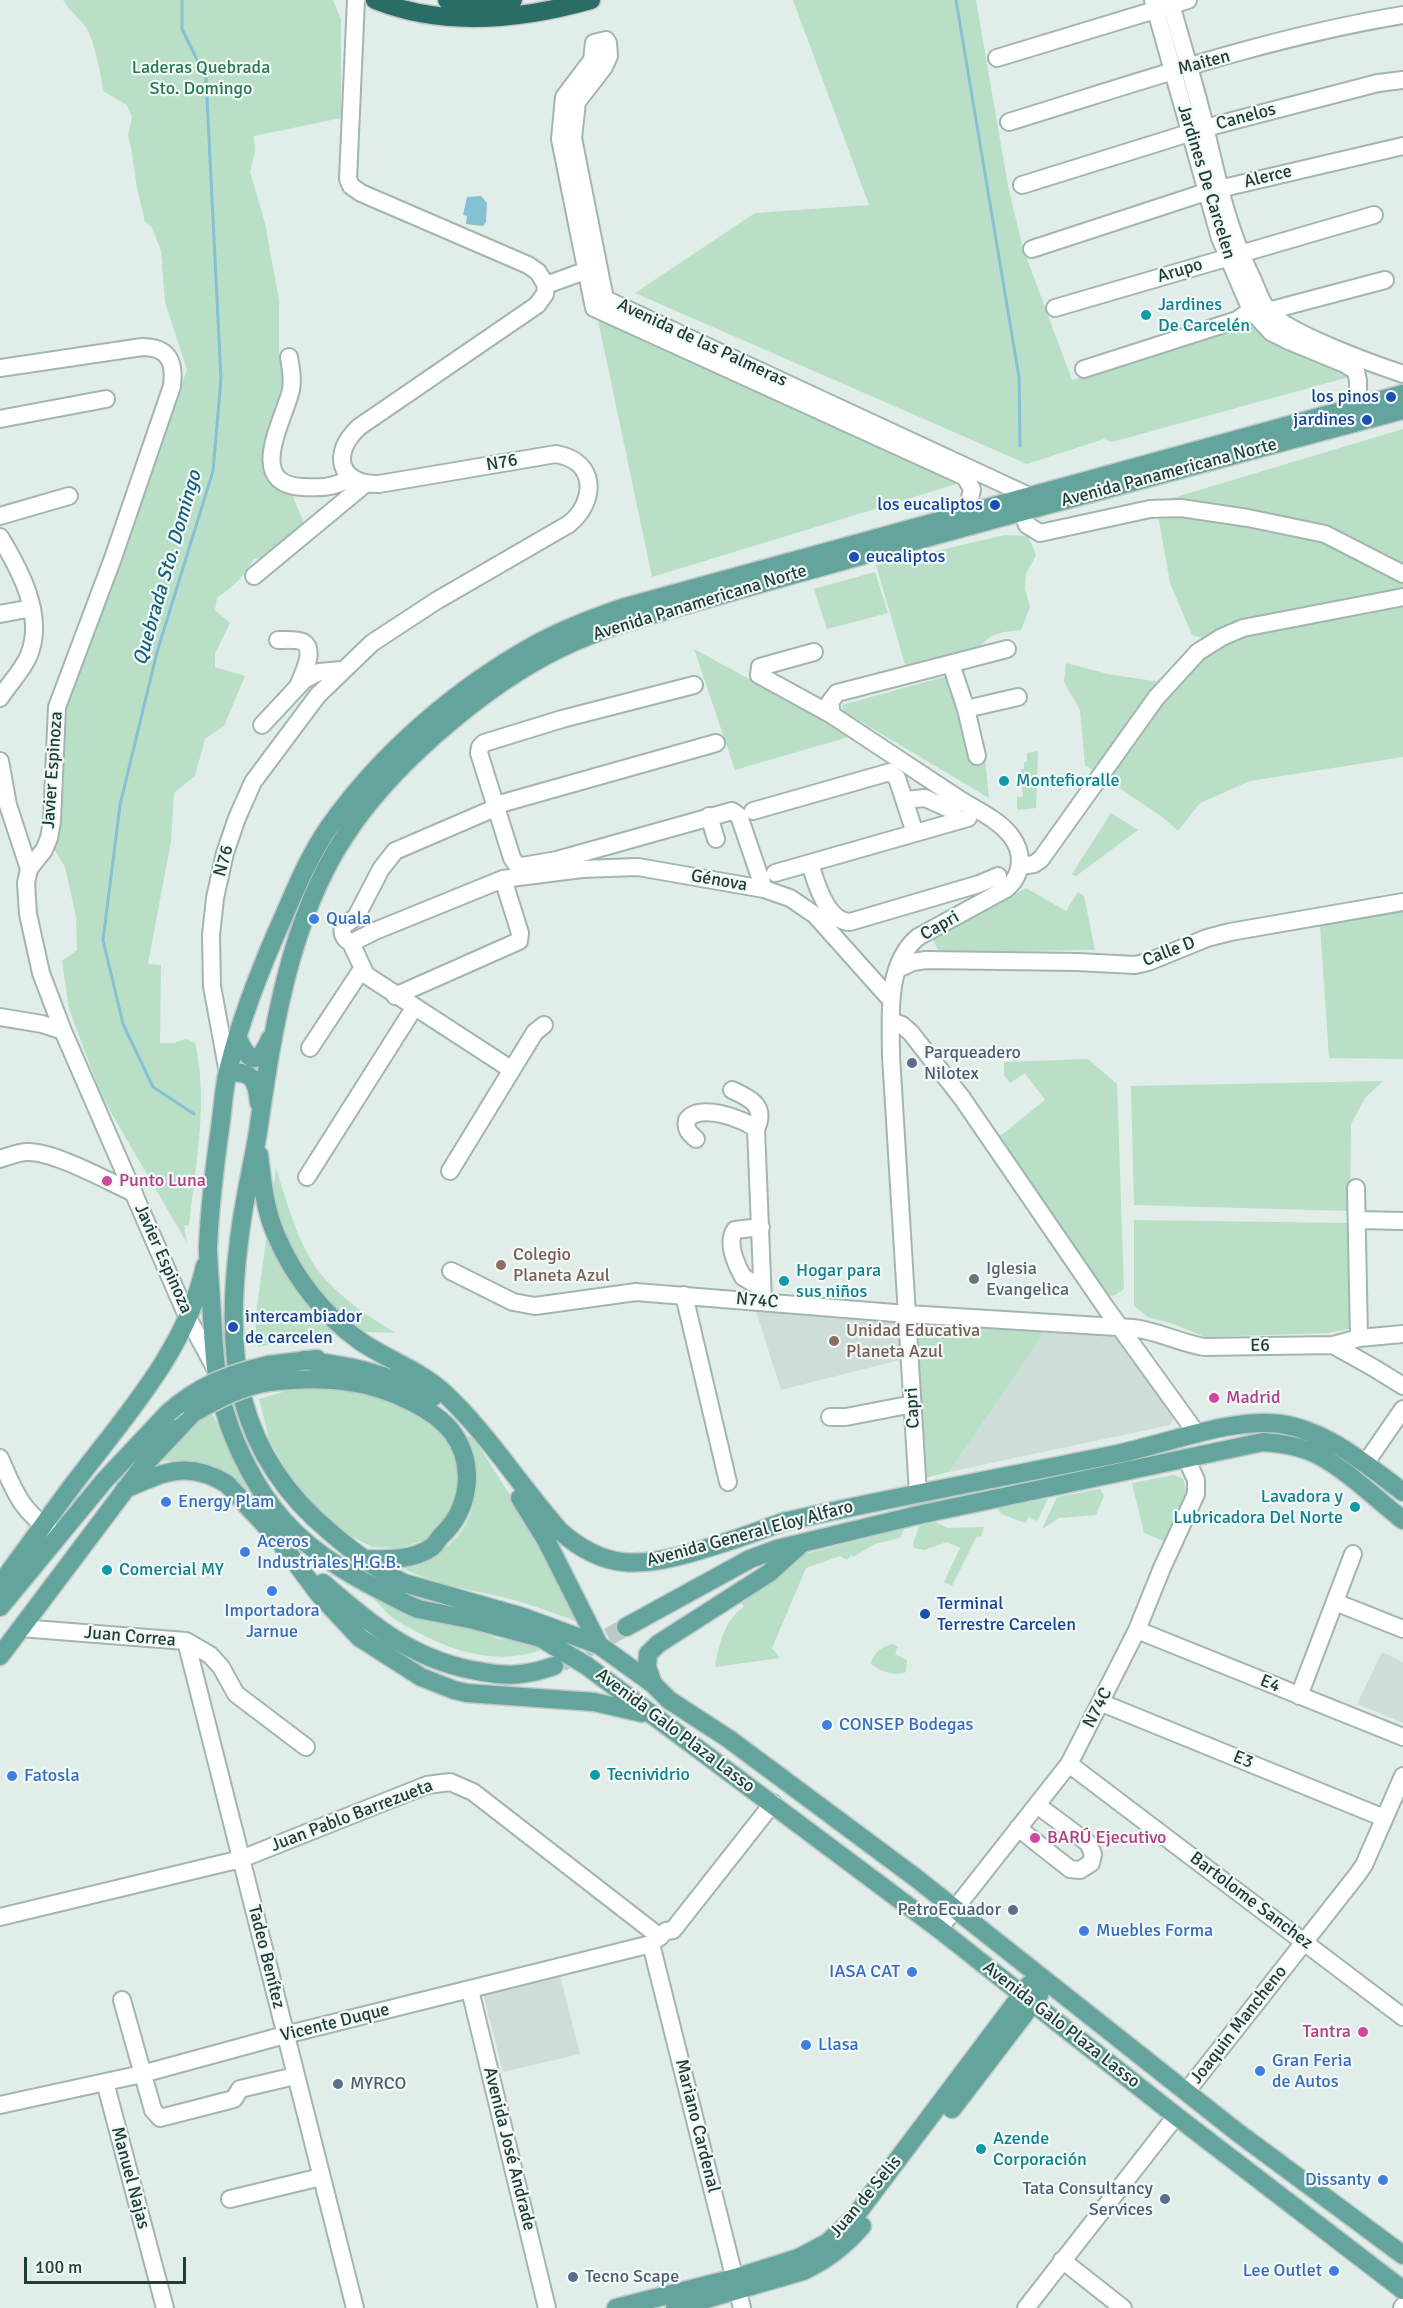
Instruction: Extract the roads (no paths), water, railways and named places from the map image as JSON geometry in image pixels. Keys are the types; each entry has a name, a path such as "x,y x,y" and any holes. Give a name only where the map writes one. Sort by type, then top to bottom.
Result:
{"highway":[{"path":"375,0 414,13 467,19 536,13 591,0"},
{"path":"447,0 466,2 513,0"}],"main road":[{"name":"Avenida Panamericana Norte","path":"260,1114 273,1033 297,939 320,882 342,838 369,803 416,754 450,723 519,671 558,649 627,621 1351,407 1403,394"},
{"name":"Avenida Panamericana Norte","path":"228,1072 267,952 302,875 327,830 356,791 440,710 512,658 543,640 577,624 622,608 967,513 1026,504 1403,410"},
{"path":"238,1038 244,1054 257,1059 266,1049 273,1033"},
{"path":"228,1072 243,1072 252,1078 258,1092 260,1114"},
{"name":"Avenida Galo Plaza Lasso","path":"228,1072 213,1171 208,1250 215,1368 224,1411 250,1470 283,1520 324,1559 418,1609 474,1620 541,1638 587,1666 939,1929 1176,2116 1403,2290"},
{"name":"Avenida Galo Plaza Lasso","path":"260,1114 241,1219 235,1267 233,1327 241,1394 248,1419 264,1453 280,1479 311,1516 349,1548 389,1576 422,1590 523,1617 599,1645 653,1684 669,1700 729,1739 955,1908 1238,2132 1403,2255"},
{"name":"Avenida General Eloy Alfaro","path":"257,1135 267,1208 275,1234 285,1256 304,1285 328,1313 358,1340 440,1389 462,1411 549,1518 573,1542 590,1553 613,1561 657,1562 738,1539 783,1522 1117,1454 1242,1424 1279,1424 1296,1427 1318,1436 1365,1464 1403,1492"},
{"path":"0,1607 162,1365 187,1316 204,1269 208,1250"},
{"path":"269,1374 304,1360 351,1358 393,1362"},
{"path":"304,1360 368,1370 393,1378 434,1397 456,1413 477,1437 528,1510 546,1540 599,1645"},
{"path":"0,1656 125,1490 172,1421 184,1399 207,1384 230,1374 324,1378 376,1386 425,1408 452,1431 465,1463 467,1477 466,1496 455,1521 434,1546 408,1557 388,1560 366,1559"},
{"path":"0,1584 50,1530 172,1421"},
{"name":"Avenida General Eloy Alfaro","path":"626,1628 750,1559 771,1551 918,1515 1263,1442 1288,1445 1329,1461 1403,1520"},
{"path":"125,1490 173,1471 196,1470 227,1484 290,1554 319,1593 360,1638 430,1681 467,1693 594,1702 624,1707 655,1717"},
{"path":"653,1684 647,1667 648,1654 658,1644 769,1573 801,1544"},
{"path":"290,1554 364,1619 393,1639 439,1662 459,1668 511,1674 526,1674 554,1666"},
{"path":"324,1559 364,1619"},
{"name":"Juan de Selis","path":"675,2308 738,2292 813,2252 842,2230 1043,1978"},
{"name":"Juan de Selis","path":"622,2307 738,2292"}],"street":[{"path":"254,576 357,481 343,466 342,460 343,446 351,435 537,305 545,294 546,285 538,272 528,265 361,193 351,186 348,179 356,0"},
{"path":"997,58 1162,3 1188,0"},
{"name":"Jardines De Carcelen","path":"1162,3 1212,191 1233,255 1271,332 1356,371 1358,394 1351,407"},
{"name":"Maiten","path":"1009,122 1181,68 1355,23 1403,15"},
{"name":"Avenida de las Palmeras","path":"967,513 972,489 965,477 594,308 593,268 573,138 577,102 604,67 609,56 606,40 598,40 594,43 592,60 564,97 560,139 593,268 605,298 1026,504"},
{"name":"Canelos","path":"1022,185 1197,130 1378,83 1403,80"},
{"name":"Alerce","path":"1032,249 1212,191 1403,146"},
{"name":"Arupo","path":"1055,308 1374,215"},
{"path":"546,285 593,268"},
{"path":"1084,369 1236,320 1261,308 1385,280"},
{"name":"Jardines De Carcelen","path":"1261,308 1292,329 1403,375"},
{"name":"Javier Espinoza","path":"0,368 151,347 160,349 167,355 173,374 172,386 113,558 60,694 55,721 52,821 44,850 29,869 26,884 28,914 41,973 63,1031 187,1316 215,1368"},
{"name":"N76","path":"228,1072 212,986 211,935 215,898 225,853 253,782 306,710 342,670 379,638 436,601 568,524 583,511 590,492 589,482 579,466 567,456 556,454 388,484 357,481 323,488 292,487 276,479 273,472 273,450 291,388 289,357"},
{"path":"0,419 106,399"},
{"path":"0,516 69,496"},
{"path":"1026,504 1027,525 1040,533 1150,509 1181,508 1248,518 1325,534 1403,574"},
{"path":"0,537 18,567 32,608 35,634 29,656 0,698"},
{"path":"905,800 925,798 947,808 988,816 1012,837 1020,855 1021,866 1034,864 1041,859 1156,698 1198,652 1222,637 1243,628 1403,597"},
{"path":"0,614 32,608"},
{"path":"278,640 302,641 308,649 308,658 299,684"},
{"path":"832,715 831,702 837,693 1007,649"},
{"path":"814,652 760,667 759,675 832,715 966,810"},
{"path":"951,664 966,709 977,756"},
{"path":"262,725 299,684 319,672 342,670"},
{"path":"694,685 562,719 484,743 480,747 480,753 492,808 512,858 516,864 522,866 557,860 728,811 737,814 764,889"},
{"path":"966,709 1018,698"},
{"path":"512,1070 366,975 351,943 343,936 342,929 346,922 356,917 381,869 395,851 492,808 716,743"},
{"path":"0,761 4,808 29,869"},
{"path":"753,811 890,772 895,775 915,832"},
{"path":"775,873 915,832 966,810"},
{"path":"709,816 716,839"},
{"path":"810,863 821,898 846,922 980,884 998,876"},
{"name":"Capri","path":"918,1493 891,1056 892,989 904,952 911,943 1006,889 1018,876 1021,866"},
{"name":"Génova","path":"351,943 503,879 582,868 638,867 764,889 790,898 815,915 891,1000"},
{"path":"395,996 519,941 520,933 503,879"},
{"name":"Calle D","path":"898,969 913,962 926,960 1135,964 1148,962 1198,941 1230,932 1403,902"},
{"path":"356,917 375,931"},
{"path":"310,1048 362,969"},
{"path":"307,1177 414,1008"},
{"path":"0,1017 42,1024 63,1031"},
{"path":"891,1022 902,1024 911,1032 962,1098 1120,1328 1197,1434"},
{"path":"450,1171 535,1032 544,1025"},
{"path":"732,1090 755,1103 760,1116 756,1129 763,1295"},
{"path":"696,1139 687,1131 686,1125 690,1115 695,1112 741,1119 756,1129"},
{"path":"0,1159 29,1152 42,1154 97,1175 134,1193"},
{"path":"1356,1188 1359,1338"},
{"path":"1357,1220 1403,1221"},
{"path":"760,1227 735,1230 731,1238 731,1245 743,1277 763,1295"},
{"path":"164,1262 184,1286 193,1284 204,1269"},
{"name":"N74C","path":"451,1271 513,1302 536,1306 636,1292 684,1295 763,1295 907,1314 1120,1328"},
{"path":"684,1295 728,1482"},
{"name":"E6","path":"1120,1328 1147,1330 1190,1345 1204,1347 1333,1345 1359,1338 1403,1334"},
{"path":"1333,1345 1403,1386"},
{"path":"830,1417 846,1417 913,1404"},
{"path":"1365,1464 1403,1409"},
{"path":"0,1458 23,1507 50,1530"},
{"name":"N74C","path":"939,1929 1069,1764 1102,1703 1137,1630 1196,1494 1196,1480 1186,1458"},
{"path":"1299,1695 1353,1554"},
{"path":"1335,1602 1403,1629"},
{"name":"Juan Correa","path":"20,1628 186,1641 210,1655 221,1667 236,1694 306,1747"},
{"name":"E4","path":"1137,1630 1403,1737"},
{"name":"Tadeo Benítez","path":"186,1641 355,2308"},
{"name":"E3","path":"1102,1703 1384,1818"},
{"name":"Bartolome Sanchez","path":"1069,1764 1403,2017"},
{"name":"Juan Pablo Barrezueta","path":"0,1917 241,1859 428,1785 450,1782 473,1791 659,1937"},
{"name":"Joaquin Mancheno","path":"1187,2091 1364,1865 1384,1818 1401,1786"},
{"path":"659,1937 768,1800"},
{"path":"1018,1828 1070,1869 1080,1870 1090,1863 1093,1854 1088,1843 1036,1805"},
{"name":"Vicente Duque","path":"0,2105 142,2074 285,2035 470,1990 659,1937"},
{"name":"Mariano Cardenal","path":"659,1937 738,2292"},
{"name":"Avenida José Andrade","path":"470,1990 547,2308"},
{"path":"122,2000 154,2113 164,2119 234,2099 240,2089 295,2076"},
{"name":"Manuel Najas","path":"105,2082 165,2308"},
{"path":"1026,2308 1176,2116"},
{"path":"230,2199 321,2177"},
{"path":"1062,2260 1123,2308"}],"water":[{"path":"481,196 487,203 486,222 483,226 466,224 467,216 463,215 467,197"}],"waterway":[{"name":"Quebrada Sto. Domingo","path":"182,0 182,29 206,78 221,379 213,471 157,652 120,805 103,940 123,1024 153,1087 194,1114"},
{"path":"956,0 1019,377 1020,446"}],"tunnel":[{"path":"561,1663 626,1627"}],"place":[{"name":"Jardines De Carcelén","path":"1146,315"},
{"name":"los pinos","path":"1391,397"},
{"name":"jardines","path":"1367,420"},
{"name":"los eucaliptos","path":"995,505"},
{"name":"eucaliptos","path":"854,557"},
{"name":"Montefioralle","path":"1004,781"},
{"name":"Quala","path":"314,919"},
{"name":"Parqueadero Nilotex","path":"912,1063"},
{"name":"Punto Luna","path":"107,1181"},
{"name":"Colegio Planeta Azul","path":"501,1265"},
{"name":"Iglesia Evangelica","path":"974,1279"},
{"name":"Hogar para sus niños","path":"784,1281"},
{"name":"intercambiador de carcelen","path":"233,1327"},
{"name":"Unidad Educativa Planeta Azul","path":"834,1341"},
{"name":"Madrid","path":"1214,1398"},
{"name":"Energy Plam","path":"166,1502"},
{"name":"Lavadora y Lubricadora Del Norte","path":"1355,1507"},
{"name":"Aceros Industriales H.G.B.","path":"245,1552"},
{"name":"Comercial MY","path":"107,1570"},
{"name":"Importadora Jarnue","path":"272,1591"},
{"name":"Terminal Terrestre Carcelen","path":"925,1614"},
{"name":"CONSEP Bodegas","path":"827,1725"},
{"name":"Tecnividrio","path":"595,1775"},
{"name":"Fatosla","path":"12,1776"},
{"name":"BARÚ Ejecutivo","path":"1035,1838"},
{"name":"PetroEcuador","path":"1013,1910"},
{"name":"Muebles Forma","path":"1084,1931"},
{"name":"IASA CAT","path":"912,1972"},
{"name":"Tantra","path":"1363,2032"},
{"name":"Llasa","path":"806,2045"},
{"name":"Gran Feria de Autos","path":"1260,2071"},
{"name":"MYRCO","path":"338,2084"},
{"name":"Azende Corporación","path":"981,2149"},
{"name":"Dissanty","path":"1383,2180"},
{"name":"Tata Consultancy Services","path":"1165,2199"},
{"name":"Lee Outlet","path":"1334,2271"},
{"name":"Tecno Scape","path":"573,2277"}],"park label":[{"name":"Laderas Quebrada Sto. Domingo","path":"201,78"}]}
